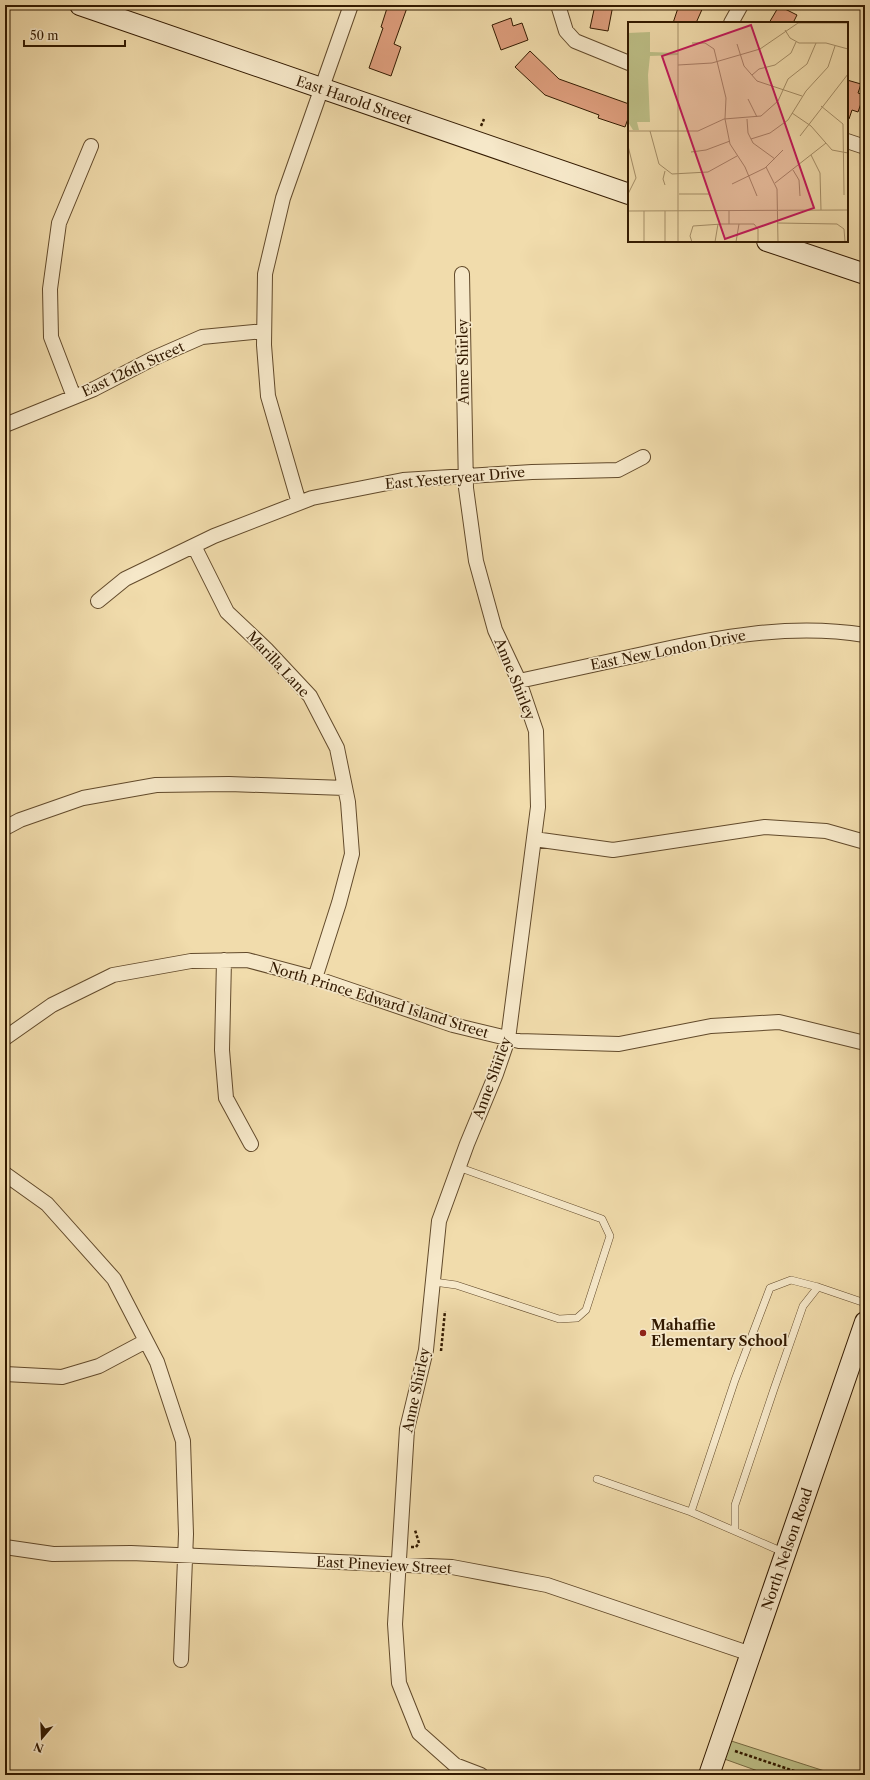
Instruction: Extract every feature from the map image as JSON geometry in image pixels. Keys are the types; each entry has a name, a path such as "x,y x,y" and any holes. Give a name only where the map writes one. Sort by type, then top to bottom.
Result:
{"main road":[{"name":"East Harold Street","path":"80,5 628,194"},
{"path":"771,242 865,274"},
{"name":"North Nelson Road","path":"709,1775 865,1322"}],"street":[{"path":"299,503 268,396 264,331 265,274 283,198 351,5"},
{"path":"558,5 566,31 575,41 628,63"},
{"path":"732,22 741,5"},
{"path":"848,141 865,147"},
{"path":"74,397 51,337 50,289 59,223 91,146"},
{"name":"Anne Shirley","path":"462,274 466,476 476,561 495,630 519,681 536,731 538,807 508,1039 496,1074 458,1167 439,1220 440,1283 426,1350 407,1428 403,1464 401,1547 395,1624 400,1683 419,1733 455,1765 481,1775"},
{"name":"East 126th Street","path":"5,425 74,397 202,337 264,331"},
{"name":"East Yesteryear Drive","path":"98,600 125,579 214,536 312,498 402,480 618,470 643,457"},
{"name":"Marilla Lane","path":"194,546 227,612 266,649 310,696 337,748 348,802 352,854 339,903 315,978"},
{"name":"East New London Drive","path":"519,681 709,639 782,630 821,630 865,635"},
{"path":"5,828 20,820 84,798 156,785 229,784 345,788"},
{"path":"534,839 613,850 764,827 826,831 865,842"},
{"path":"224,960 222,1050 226,1098 251,1144"},
{"name":"North Prince Edward Island Street","path":"5,1038 52,1005 113,975 191,961 247,960 315,978 453,1025 508,1039 619,1044 711,1026 779,1022 865,1043"},
{"path":"5,1174 47,1204 114,1278 157,1362 183,1441 186,1556 181,1660"},
{"path":"5,1374 62,1376 99,1366 146,1341"},
{"name":"East Pineview Street","path":"5,1547 53,1554 130,1553 452,1567 547,1585 750,1654"}],"lane":[{"path":"440,1283 456,1285 559,1319 577,1318 586,1310 610,1236 602,1219 458,1167"},
{"path":"691,1512 735,1380 770,1288 791,1280 865,1302"},
{"path":"735,1531 735,1505 802,1306 818,1287"},
{"path":"597,1479 691,1512 785,1553"}],"path":[{"path":"440,1283 445,1319 440,1354"},
{"path":"401,1547 416,1547 419,1543 415,1531 416,1523"},
{"path":"719,1745 806,1775"}],"green space":[{"path":"722,1738 837,1775 769,1775 716,1756"}],"building":[{"path":"388,5 408,5 394,44 401,47 391,76 369,68 383,28 381,27"},
{"path":"595,5 613,5 608,31 590,28"},
{"path":"679,5 704,5 696,22 673,22"},
{"path":"779,6 797,15 794,22 770,22"},
{"path":"511,18 513,26 522,23 528,40 501,50 492,25"},
{"path":"530,51 559,79 628,104 628,119 625,127 598,118 599,115 545,95 515,67"},
{"path":"848,80 861,84 858,93 864,95 858,112 852,110 849,119"}],"place":[{"name":"Mahaffie Elementary School","path":"643,1333"}]}
